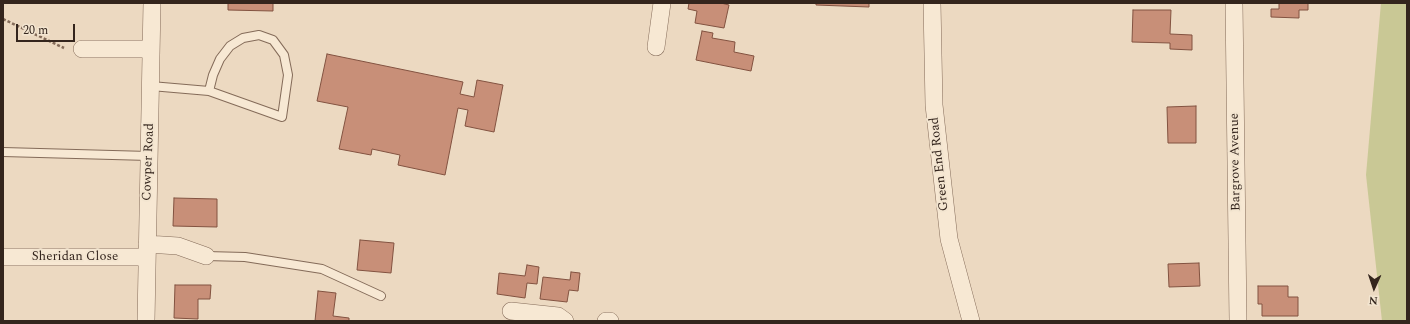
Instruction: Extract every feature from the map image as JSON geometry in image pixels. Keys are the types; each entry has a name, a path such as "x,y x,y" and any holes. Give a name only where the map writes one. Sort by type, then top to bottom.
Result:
{"street":[{"name":"Cowper Road","path":"146,321 152,3"},
{"path":"656,47 662,3"},
{"name":"Green End Road","path":"932,3 934,105 948,239 971,321"},
{"name":"Bargrove Avenue","path":"1234,3 1238,321"},
{"path":"82,49 151,49"},
{"name":"Sheridan Close","path":"3,257 147,251 178,246 206,256"},
{"path":"511,311 558,316 564,321"}],"lane":[{"path":"151,86 208,91 282,117 288,75 284,55 273,40 259,35 243,38 230,46 220,59 208,91"},
{"path":"3,152 149,156"},
{"path":"206,256 245,257 322,269 381,296"}],"path":[{"path":"3,19 70,51 82,49"}],"shaded area":[{"path":"1381,3 1407,3 1407,321 1382,321 1366,175"}],"building":[{"path":"228,3 273,3 273,11 228,10"},
{"path":"689,3 721,3 729,5 724,28 695,23 697,11 688,9"},
{"path":"816,3 869,3 869,7 816,5"},
{"path":"1279,3 1308,3 1308,10 1299,10 1299,18 1271,17 1271,9 1279,9"},
{"path":"1133,10 1171,10 1170,34 1192,35 1192,50 1170,49 1170,43 1132,42"},
{"path":"702,31 713,33 712,38 735,42 734,52 754,56 751,71 696,60"},
{"path":"327,54 463,82 460,94 474,97 477,80 503,85 494,132 465,126 468,110 458,108 445,175 398,165 400,155 372,149 371,155 339,149 348,107 317,101"},
{"path":"1196,106 1196,143 1168,143 1167,107"},
{"path":"174,198 217,199 217,227 173,226"},
{"path":"360,240 394,243 391,273 357,270"},
{"path":"1199,263 1200,286 1169,287 1168,264"},
{"path":"527,265 539,267 537,284 527,283 525,298 497,294 499,273 525,276"},
{"path":"571,272 580,273 578,291 569,290 567,302 540,299 543,277 570,280"},
{"path":"175,285 211,285 210,299 198,299 198,319 174,318"},
{"path":"1258,286 1288,286 1288,297 1298,297 1298,316 1262,316 1262,304 1258,304"},
{"path":"318,291 336,293 333,316 349,318 349,321 315,321"}]}
